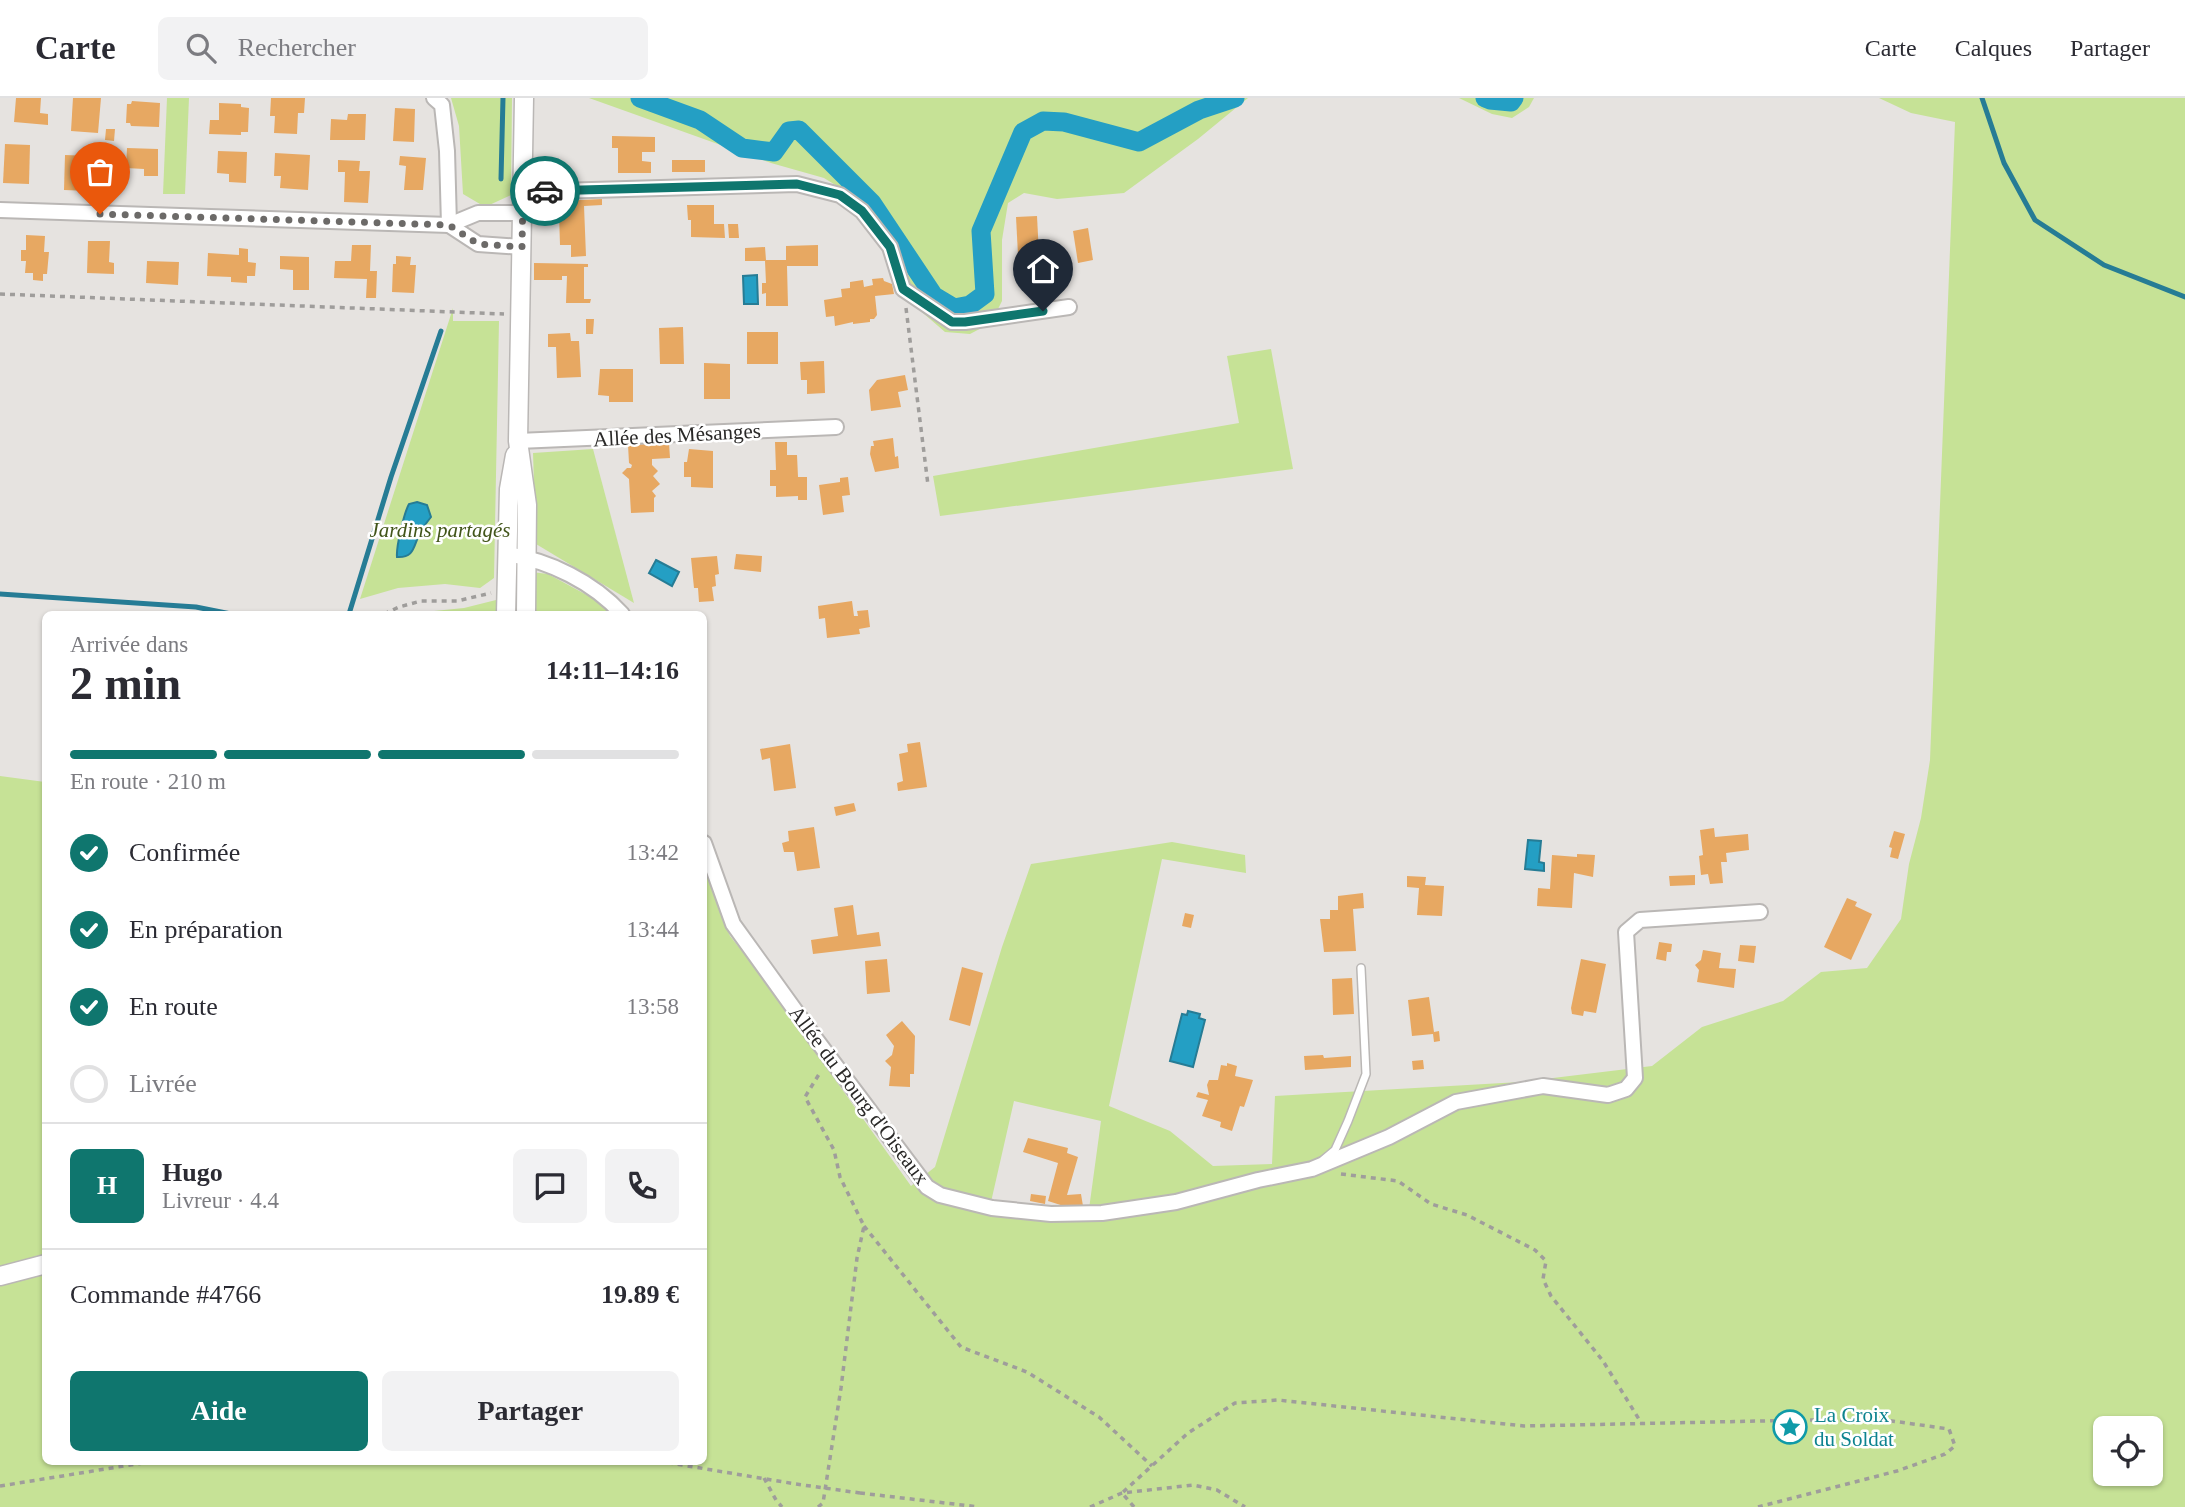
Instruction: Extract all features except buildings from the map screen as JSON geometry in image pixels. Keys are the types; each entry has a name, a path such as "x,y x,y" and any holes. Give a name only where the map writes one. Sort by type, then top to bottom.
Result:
{"street":[{"path":"434,98 442,105 447,151 449,225"},
{"path":"524,98 518,441 527,505 526,611"},
{"path":"523,192 797,184 840,195 862,211 890,247 903,289 952,322 1069,307"},
{"path":"0,210 449,225 478,213 522,213"},
{"path":"449,225 478,244 522,247"},
{"name":"Allée des Mésanges","path":"518,441 836,427"},
{"path":"506,611 509,489 518,441"},
{"path":"507,555 527,557 552,566 607,597 619,611"},
{"name":"Allée du Bourg d'Oiseaux","path":"707,851 733,924 927,1187 940,1195 992,1208 1051,1214 1102,1213 1176,1202 1312,1169 1389,1137 1456,1102 1543,1086 1608,1095 1626,1089 1635,1077 1626,932 1640,920 1760,912"},
{"path":"0,1276 42,1265"}],"lane":[{"path":"1312,1169 1335,1150 1366,1074 1361,968"}],"path":[{"path":"903,289 928,485"},
{"path":"0,294 520,314"},
{"path":"390,611 421,601 457,601 506,590"},
{"path":"824,1050 822,1069 805,1097 834,1150 840,1177 864,1226 961,1347 1027,1372 1099,1417 1153,1466"},
{"path":"1312,1169 1398,1181 1431,1205 1467,1214 1535,1250 1546,1261 1543,1279 1551,1297 1603,1361 1642,1424"},
{"path":"818,1507 823,1503 864,1226"},
{"path":"1122,1493 1188,1433 1235,1403 1278,1400 1524,1426 1885,1420 1950,1429 1955,1446 1945,1454 1897,1471 1758,1507"},
{"path":"0,1486 130,1465"},
{"path":"683,1465 796,1484 979,1507"},
{"path":"764,1478 782,1507"},
{"path":"1090,1507 1122,1493 1193,1485 1217,1490 1245,1507"},
{"path":"1122,1493 1134,1507"}],"green space":[{"path":"167,98 189,98 185,194 163,194"},
{"path":"451,98 512,98 511,195 485,207 463,194 459,126"},
{"path":"589,98 1248,98 1198,139 1124,193 1057,199 1024,193 1008,203 1002,240 1002,301 991,323 970,334 945,332 916,307 882,222 855,197 824,178 771,163"},
{"path":"1459,98 1534,98 1529,107 1512,118 1492,114"},
{"path":"1879,98 2185,98 2185,1507 0,1507 0,776 42,782 42,1465 707,1465 707,876 730,936 911,1186 935,1167 1002,947 1031,864 1172,842 1245,855 1246,873 1162,859 1109,1106 1170,1131 1213,1166 1272,1164 1275,1096 1520,1082 1652,1066 1702,1027 1783,1001 1821,972 1867,968 1901,919 1930,760 1955,122 1911,113","holes":["1014,1101 1101,1121 1089,1209 1052,1212 991,1202"]},
{"name":"Jardins partagés","path":"453,308 453,321 499,321 494,578 480,588 445,584 398,588 360,599"},
{"path":"1271,349 1293,469 940,516 933,476 1239,423 1227,356"},
{"path":"593,449 634,603 536,544 533,453"},
{"path":"531,572 548,574 609,607 611,611 529,611"},
{"path":"496,600 496,611 434,611 464,608"}],"water":[{"path":"757,275 758,304 744,304 743,276"},
{"path":"417,502 427,505 431,517 413,550 407,556 397,557 407,508 409,504"},
{"path":"656,560 679,572 672,586 649,573"},
{"path":"1528,840 1541,841 1539,862 1544,863 1544,871 1525,869"},
{"path":"1188,1011 1200,1014 1199,1018 1205,1020 1193,1067 1170,1061 1182,1014 1187,1015"}],"waterway":[{"path":"501,179 503,98"},
{"path":"640,98 700,120 742,148 774,152 789,131 799,130 872,203 934,296 954,308 970,305 985,294 981,231 1023,132 1043,121 1064,122 1139,142 1199,110 1235,98"},
{"path":"1485,98 1511,102 1514,98"},
{"path":"1982,98 2004,163 2035,220 2104,265 2185,297"},
{"path":"350,611 391,477 441,331"},
{"path":"0,594 196,607 216,611"}],"way so far":[{"path":"100,214 449,225 478,244 522,247 523,192 545,191"}],"place":[{"name":"La Croix du Soldat","path":"1790,1427"}],"route":[{"path":"545,191 797,184 840,195 862,211 890,247 903,289 952,322 1043,311"}]}
